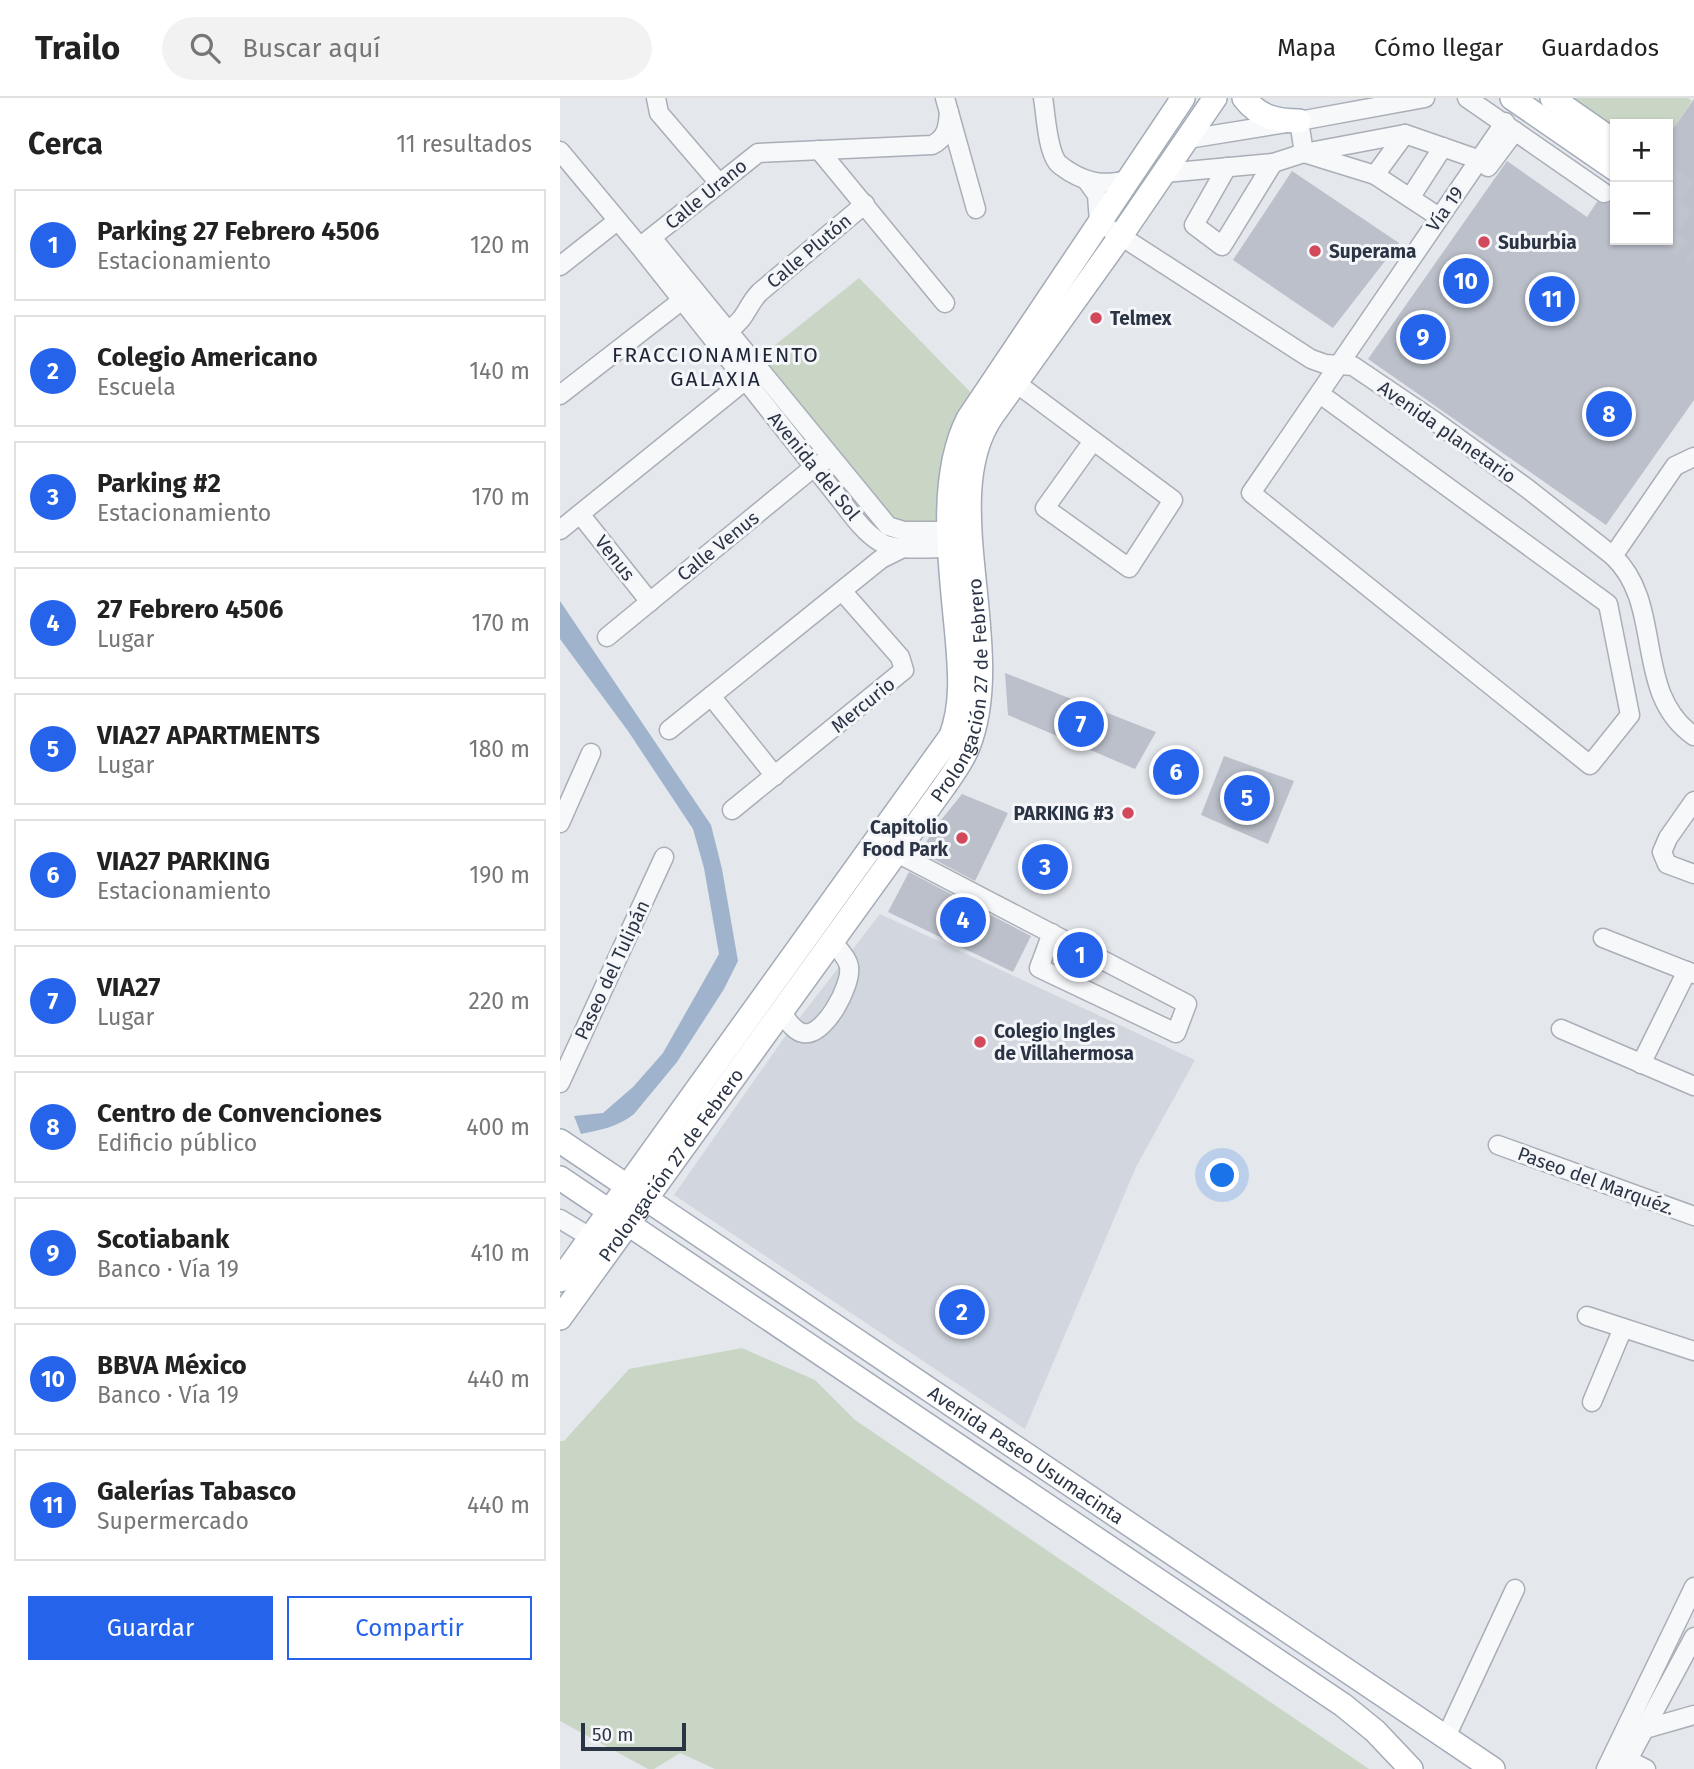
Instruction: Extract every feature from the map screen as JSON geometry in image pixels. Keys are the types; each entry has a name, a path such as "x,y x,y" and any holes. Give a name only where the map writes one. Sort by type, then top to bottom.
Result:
{"main road":[{"name":"Prolongación 27 de Febrero","path":"635,1193 780,1011 957,769 968,749 978,702 980,656 961,539 953,463 963,430 1183,98"},
{"name":"Prolongación 27 de Febrero","path":"560,1318 618,1217 951,736 956,723 960,689 961,539 975,450 985,426 1165,173 1215,98"},
{"path":"1244,98 1268,118 1299,121"},
{"path":"1512,98 1610,166"},
{"path":"1558,101 1610,138"},
{"name":"Avenida Paseo Usumacinta","path":"560,1141 1493,1769"},
{"name":"Avenida Paseo Usumacinta","path":"560,1178 1343,1705 1375,1731 1411,1769"},
{"name":"Prolongación 27 de Febrero","path":"560,1280 590,1237 618,1217"}],"street":[{"path":"656,98 659,113 719,183"},
{"path":"1043,98 1052,149 1057,162 1087,181 1100,184 1127,180"},
{"path":"1188,139 1425,98"},
{"path":"1467,98 1604,193"},
{"path":"947,105 976,209"},
{"name":"Calle Urano","path":"646,243 758,153 932,145 941,140 946,131 947,105"},
{"path":"1299,121 1304,153"},
{"name":"Vía 19","path":"1343,365 1439,218 1480,160 1510,126"},
{"name":"Vía 19","path":"1343,365 1510,126"},
{"path":"1375,175 1405,134"},
{"path":"1165,173 1273,163 1304,153 1405,134 1480,160"},
{"path":"1410,198 1443,147"},
{"path":"819,150 945,303"},
{"name":"Avenida del Sol","path":"560,151 617,221 646,243 688,294 752,375 814,467 884,552"},
{"path":"1304,153 1375,175 1439,218"},
{"path":"1227,167 1194,225 1222,246 1273,163"},
{"path":"1087,181 1097,195 1099,222"},
{"name":"Calle Plutón","path":"728,331 743,319 760,292 865,204"},
{"path":"560,265 617,221"},
{"name":"Avenida planetario","path":"1099,222 1311,359 1325,364 1343,365 1436,422 1614,556 1625,569 1639,597 1653,673 1660,694 1678,723 1694,736"},
{"path":"560,395 688,294"},
{"name":"Avenida del Sol","path":"688,294 728,331 752,375 832,459 885,523 903,539"},
{"path":"1320,394 1608,604 1630,715 1590,765 1251,493 1320,394 1343,365"},
{"path":"560,530 752,375"},
{"path":"1016,383 1173,500 1129,568 1045,508 1093,441"},
{"path":"1614,556 1673,468 1681,461 1694,457"},
{"name":"Calle Venus","path":"607,637 814,467 832,459"},
{"name":"Venus","path":"580,514 650,602"},
{"path":"669,730 903,539 961,539"},
{"name":"Mercurio","path":"732,810 904,670 900,657 842,591"},
{"path":"710,696 775,776"},
{"path":"560,823 591,753"},
{"path":"1694,801 1668,838 1662,855 1667,864 1694,874"},
{"path":"895,852 1052,933 1187,1003 1176,1033 1039,968 1052,933"},
{"name":"Paseo del Tulipán","path":"560,1083 664,857"},
{"path":"1603,938 1690,972 1641,1064"},
{"path":"780,1011 796,1030 806,1034 818,1030 830,1017 850,977 849,964 832,940"},
{"path":"1561,1030 1694,1086"},
{"name":"Paseo del Marquéz.","path":"1498,1145 1693,1214"},
{"path":"560,1219 590,1237"},
{"path":"1587,1316 1694,1352"},
{"path":"1592,1402 1623,1328"},
{"path":"1606,1769 1694,1587"},
{"path":"1445,1739 1515,1589"},
{"path":"1646,1769 1625,1765 1694,1637"},
{"path":"1645,1729 1694,1715"}],"shaded area":[{"path":"880,914 1195,1060 1136,1167 1025,1429 674,1195 784,1038"}],"green space":[{"path":"1561,98 1688,98 1692,101 1673,129 1673,119 1610,119 1610,138"},
{"path":"859,278 980,402 950,530 895,530 754,362"},
{"path":"742,1348 815,1380 855,1420 1369,1769 715,1769 680,1753 654,1769 648,1769 560,1721 560,1441 564,1441 629,1369"}],"water":[{"path":"560,601 711,825 722,869 738,961 724,989 677,1062 634,1114 615,1125 581,1134 574,1116 603,1113 633,1087 663,1053 719,954 704,868 693,829 628,731 560,639"}],"building":[{"path":"1694,99 1694,400 1606,525 1368,359 1507,161 1587,217 1597,202 1608,203 1610,200 1610,245 1673,245 1673,129"},
{"name":"Superama","path":"1292,171 1399,243 1333,328 1233,260"},
{"path":"1005,673 1156,732 1135,769 1008,715"},
{"path":"1224,756 1294,781 1268,844 1201,815"},
{"name":"Capitolio Food Park","path":"962,794 1008,813 975,881 920,852"},
{"path":"909,872 1031,936 1013,972 888,912"}],"tunnel":[{"path":"1673,181 1694,196"},
{"path":"1673,211 1694,227"},
{"path":"1673,242 1694,257"}],"place":[{"name":"Suburbia","path":"1484,242"},
{"name":"Superama","path":"1315,251"},
{"name":"BBVA México","path":"1466,281"},
{"name":"Galerías Tabasco","path":"1552,299"},
{"name":"Telmex","path":"1096,318"},
{"name":"Scotiabank","path":"1423,337"},
{"name":"Centro de Convenciones","path":"1609,414"},
{"name":"VIA27","path":"1081,724"},
{"name":"VIA27 PARKING","path":"1176,772"},
{"name":"VIA27 APARTMENTS","path":"1247,798"},
{"name":"PARKING #3","path":"1128,813"},
{"name":"Capitolio Food Park","path":"962,838"},
{"name":"Parking #2","path":"1045,867"},
{"name":"27 Febrero 4506","path":"963,920"},
{"name":"Parking 27 Febrero 4506","path":"1080,955"},
{"name":"Colegio Ingles de Villahermosa","path":"980,1042"},
{"name":"Colegio Americano","path":"962,1312"}],"district":[{"name":"FRACCIONAMIENTO GALAXIA","path":"716,367"}]}
